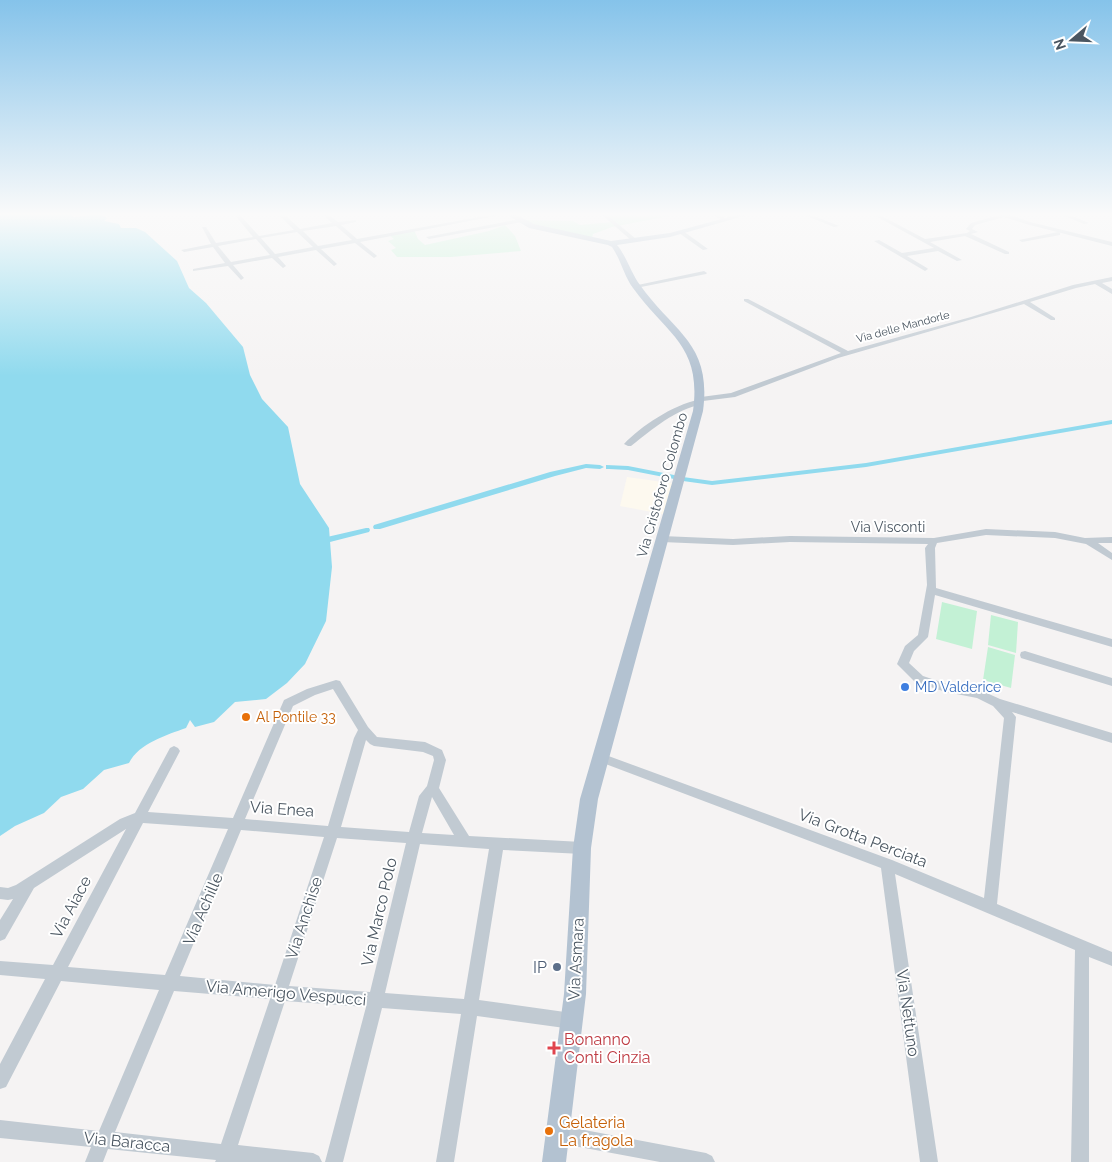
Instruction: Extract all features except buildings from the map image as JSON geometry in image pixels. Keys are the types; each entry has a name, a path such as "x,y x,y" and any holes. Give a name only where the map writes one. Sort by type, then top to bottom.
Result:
{"main road":[{"name":"Via Cristoforo Colombo","path":"599,757 701,400 703,382 691,352 636,286 625,268"},
{"name":"Via Asmara","path":"554,1162 575,994 582,848 589,799 599,757"}],"street":[{"path":"195,270 202,268"},
{"path":"234,268 241,278"},
{"path":"636,286 704,273"},
{"name":"Via delle Mandorle","path":"628,444 676,410 690,403 732,395 804,367 846,354 1095,281 1112,279"},
{"path":"1095,281 1112,292"},
{"path":"746,300 846,354"},
{"path":"1025,302 1053,319"},
{"name":"Via Visconti","path":"662,539 733,542 790,539 934,542 986,532 1006,532 1055,535 1088,541 1112,540"},
{"path":"1088,541 1112,557"},
{"path":"934,542 930,548 932,590 923,637 909,649 903,664 919,679 980,694 997,703 1112,738"},
{"path":"932,590 1112,643"},
{"path":"1025,655 1112,682"},
{"name":"Via Achille","path":"94,1162 172,983 288,704 311,692 336,684 364,730"},
{"path":"990,907 1010,716 997,703"},
{"name":"Via Marco Polo","path":"334,1162 376,1000 425,796 433,788 440,760 438,752 425,747 374,741 364,730"},
{"name":"Via Anchise","path":"226,1157 333,831 364,730"},
{"name":"Via Aiace","path":"0,1081 174,751"},
{"name":"Via Grotta Perciata","path":"599,757 887,864 1112,958"},
{"path":"433,788 465,842"},
{"path":"0,893 8,894 30,883 125,823 139,817"},
{"name":"Via Enea","path":"139,817 465,842 582,848"},
{"path":"444,1162 497,844"},
{"name":"Via Nettuno","path":"887,864 929,1162"},
{"path":"0,934 30,883"},
{"path":"1080,1162 1082,945"},
{"name":"Via Amerigo Vespucci","path":"0,968 280,993 471,1007 572,1021"},
{"name":"Via Baracca","path":"0,1128 226,1157 313,1162"},
{"path":"558,1134 706,1162"}],"shaded area":[{"path":"627,477 677,484 668,515 620,506"}],"green space":[{"path":"942,602 977,611 972,649 936,639"},
{"path":"991,615 1018,622 1016,653 988,645"},
{"path":"988,647 1015,655 1011,688 983,680"}],"water":[{"path":"0,268 180,268 189,288 206,303 243,347 250,375 262,399 288,427 300,484 329,528 332,567 326,621 305,664 287,683 266,699 235,702 214,722 195,727 190,720 186,728 146,745 139,750 129,763 104,770 83,789 61,797 44,813 15,826 0,836"}],"waterway":[{"path":"683,479 712,483 866,465 1112,422"},
{"path":"377,527 553,474 586,466 600,467"},
{"path":"609,467 628,468 674,477"},
{"path":"330,539 366,530"}],"place":[{"name":"MD Valderice","path":"905,687"},
{"name":"Al Pontile 33","path":"246,717"},
{"name":"IP","path":"557,967"},
{"name":"Bonanno Conti Cinzia","path":"554,1048"},
{"name":"Gelateria La fragola","path":"549,1131"}]}
